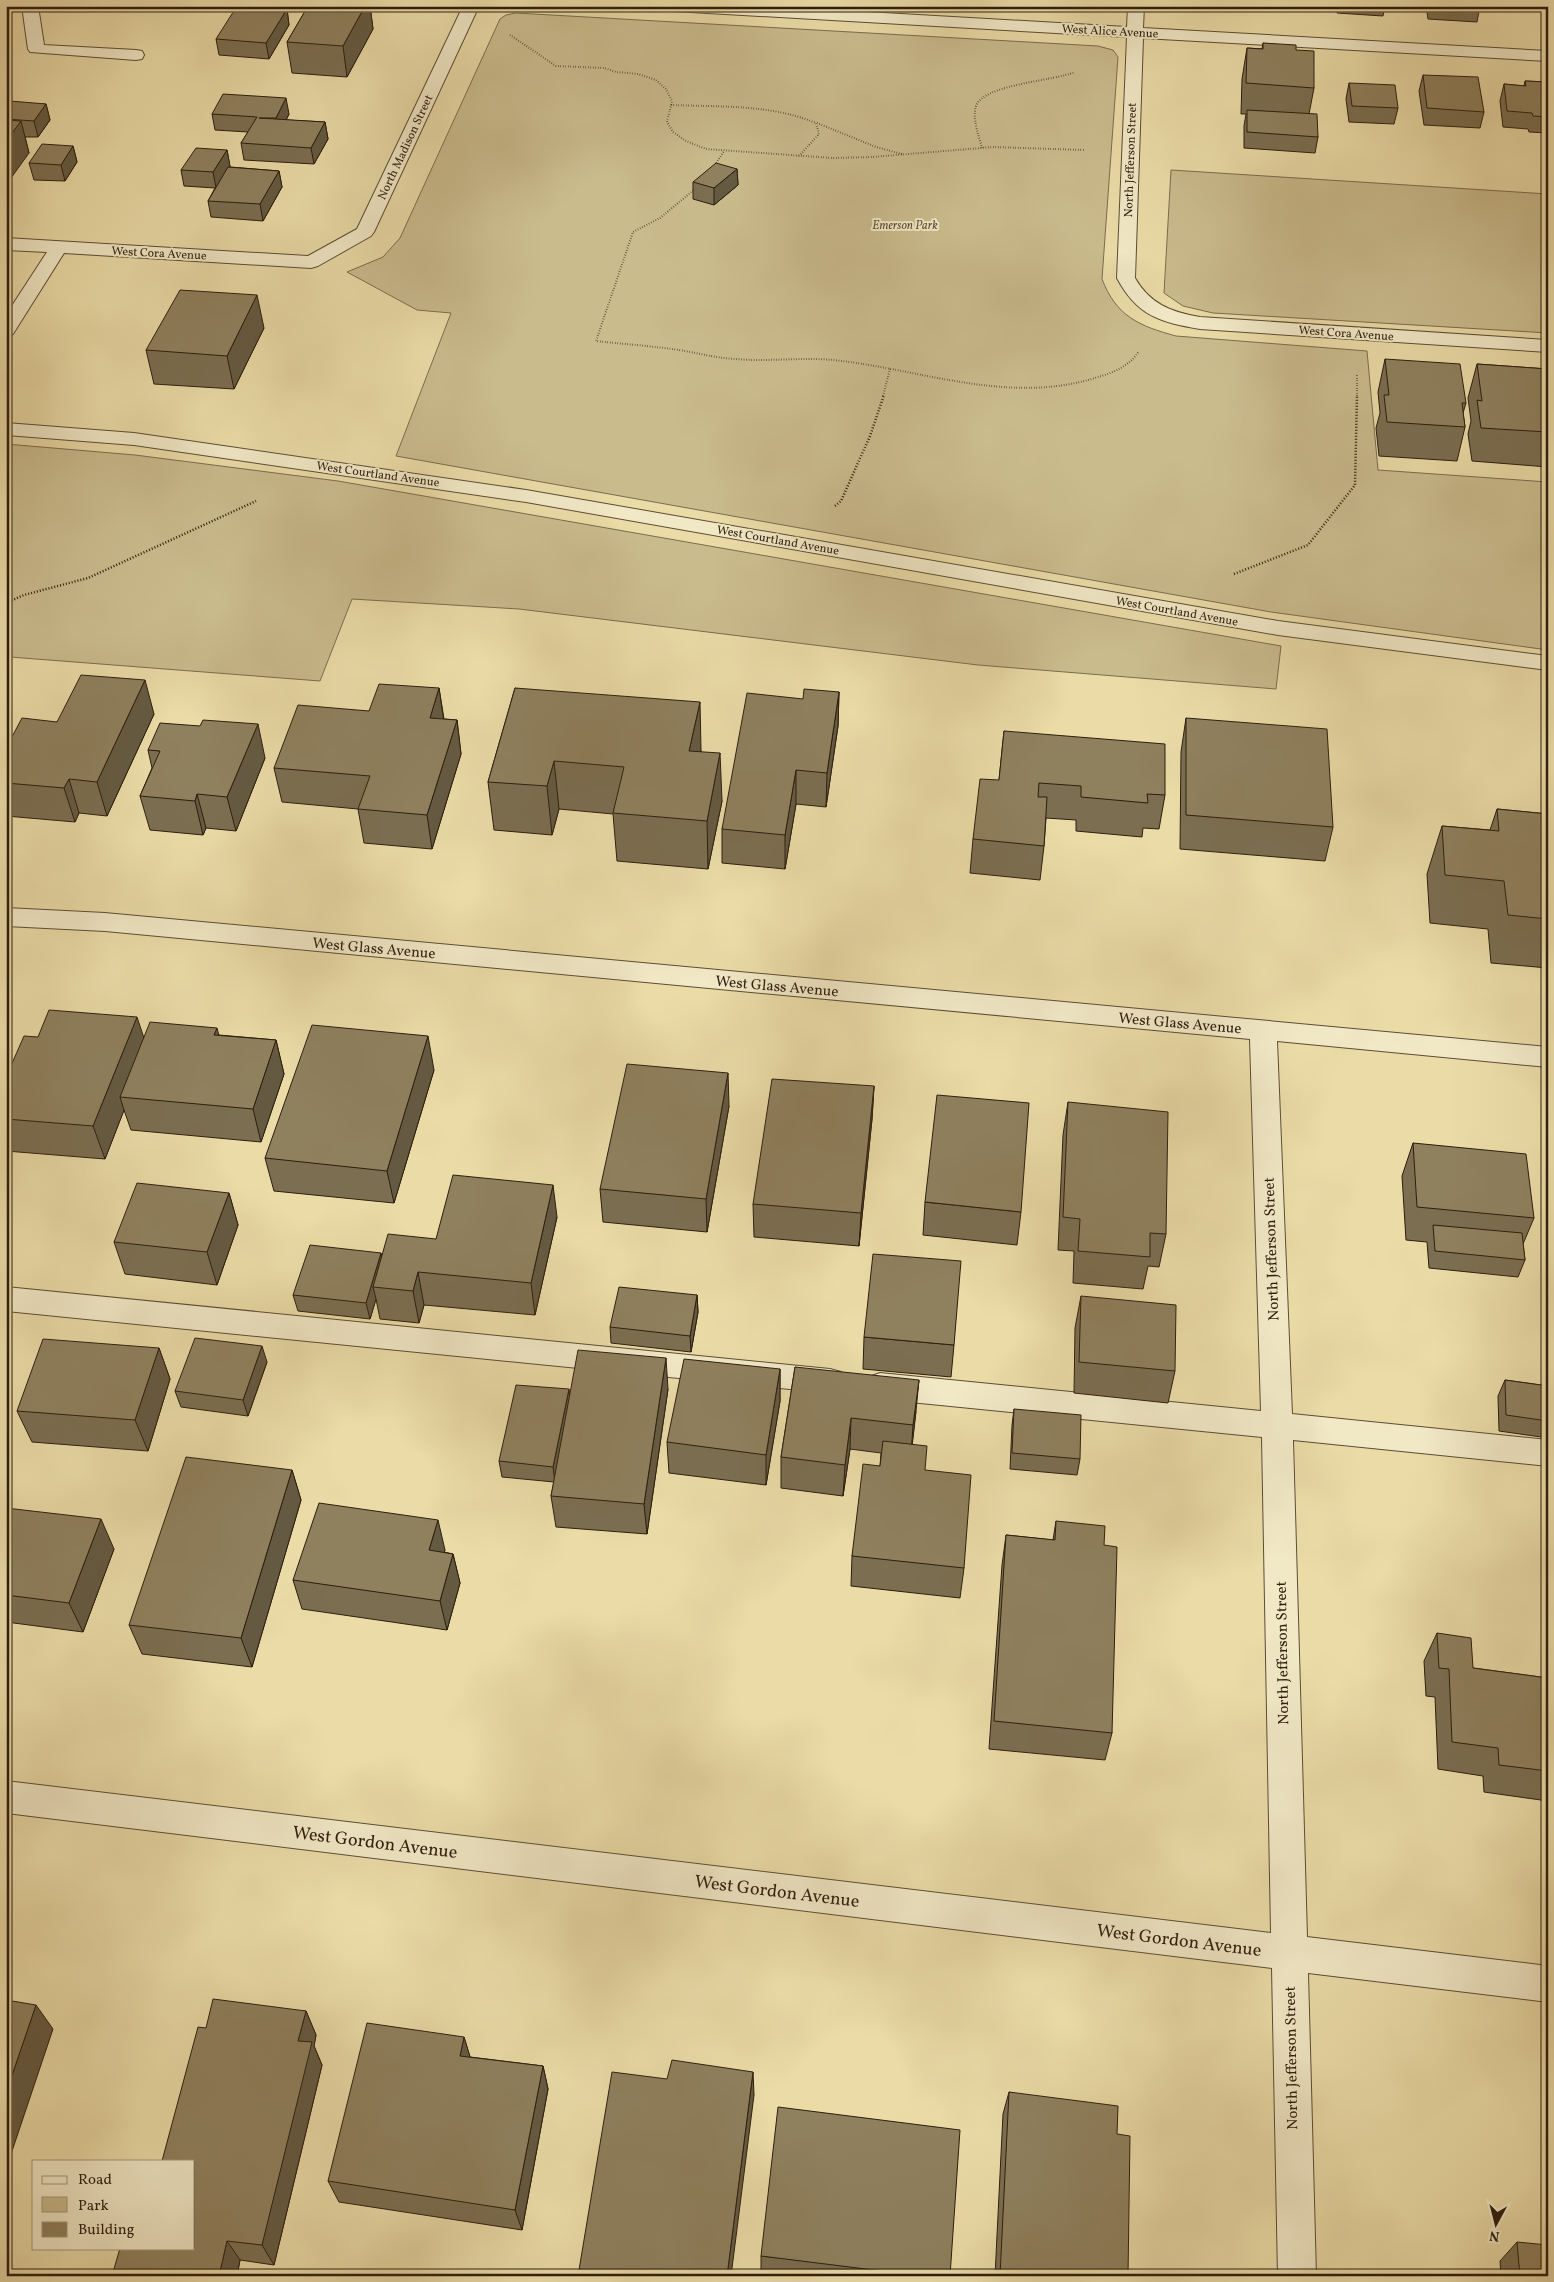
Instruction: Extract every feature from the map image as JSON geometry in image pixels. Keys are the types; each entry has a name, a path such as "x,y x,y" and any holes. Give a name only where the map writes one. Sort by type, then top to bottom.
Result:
{"street":[{"path":"30,6 36,49 136,55"},
{"name":"North Madison Street","path":"311,262 364,232 471,6"},
{"name":"West Alice Avenue","path":"673,6 1548,56"},
{"name":"North Jefferson Street","path":"1136,6 1126,278 1133,293 1147,307"},
{"name":"West Cora Avenue","path":"6,244 311,262"},
{"path":"6,330 59,247"},
{"name":"West Cora Avenue","path":"1147,307 1173,319 1200,323 1548,346"},
{"name":"West Courtland Avenue","path":"6,429 134,439 516,494 1278,628 1548,663"},
{"name":"West Glass Avenue","path":"6,917 105,922 1548,1057"},
{"name":"North Jefferson Street","path":"1263,1031 1277,1425 1297,2276"},
{"path":"6,1299 1548,1453"},
{"name":"West Gordon Avenue","path":"6,1796 1548,1984"}],"path":[{"path":"510,35 556,66 604,68 616,72 638,74 656,80 666,89 672,101 667,122 673,132 686,141 706,149 833,158 982,148 1032,147 1088,150"},
{"path":"982,148 975,121 976,105 984,95 998,88 1029,85 1066,77 1080,69"},
{"path":"671,105 783,111 802,116 876,147 906,154"},
{"path":"799,156 819,134 816,123"},
{"path":"711,171 724,151"},
{"path":"700,183 689,195 660,218 633,232 596,341 644,345 745,360 800,358 834,360 1004,388 1037,390 1069,386 1101,377 1126,367 1138,353 1140,346"},
{"path":"801,544 812,526 841,501 884,402 890,369"},
{"path":"1226,577 1308,545 1355,485 1357,374"},
{"path":"6,603 24,595 88,578 256,501"}],"green space":[{"name":"Emerson Park","path":"516,13 1098,46 1113,50 1118,57 1102,279 1114,302 1130,318 1151,328 1176,336 1367,351 1378,470 1548,482 1548,650 1271,612 396,456 451,313 417,310 347,272 383,257 400,238 500,19 506,15"},
{"path":"1171,170 1548,194 1548,333 1213,313 1183,306 1164,293"},
{"path":"6,444 135,455 338,481 1281,646 1276,689 978,665 519,609 352,599 320,681 10,657 6,663"}],"building":[{"path":"237,6 287,9 266,43 216,39"},
{"path":"308,6 365,6 343,46 287,42"},
{"path":"1263,43 1296,45 1296,50 1314,51 1314,88 1246,83 1247,48 1263,49"},
{"path":"1423,75 1478,77 1484,112 1427,108"},
{"path":"1525,81 1548,82 1548,117 1533,116 1532,113 1507,111 1504,84 1526,86"},
{"path":"1349,83 1395,85 1398,108 1352,106"},
{"path":"223,94 286,98 276,118 259,118 325,122 311,148 241,143 257,117 212,114"},
{"path":"10,101 46,104 34,121 6,119 6,106"},
{"path":"1247,110 1317,114 1318,137 1247,132"},
{"path":"6,120 21,121 6,141"},
{"path":"42,144 73,146 61,165 29,163"},
{"path":"196,148 227,150 213,172 181,170"},
{"path":"716,163 737,169 714,188 693,182"},
{"path":"228,167 279,171 260,204 208,201"},
{"path":"180,290 257,295 227,356 146,350"},
{"path":"1385,359 1460,364 1466,403 1462,403 1465,427 1387,422 1384,395 1389,395"},
{"path":"1477,364 1548,369 1548,432 1481,428 1477,400 1482,401"},
{"path":"81,675 145,680 97,782 69,779 64,788 6,783 6,748 22,718 57,722"},
{"path":"379,684 439,688 430,718 457,720 427,815 358,809 370,776 274,768 298,705 369,711"},
{"path":"515,688 700,702 689,751 720,753 707,821 613,813 624,767 554,761 547,786 488,782"},
{"path":"804,689 839,692 827,773 796,770 785,835 722,829 747,693 803,699"},
{"path":"1186,718 1327,729 1333,827 1186,815"},
{"path":"203,720 258,724 227,797 197,794 195,801 140,796 160,751 148,750 160,723 200,726"},
{"path":"1004,731 1165,744 1165,795 1147,794 1148,803 1081,797 1081,786 1039,783 1038,797 1047,797 1044,846 973,839 980,779 999,780"},
{"path":"1497,809 1548,814 1548,919 1508,915 1504,881 1445,875 1442,826 1499,831"},
{"path":"49,1010 137,1017 93,1126 6,1119 6,1077 24,1036 38,1037"},
{"path":"150,1022 217,1028 214,1035 276,1040 253,1109 120,1097"},
{"path":"312,1025 428,1036 387,1171 265,1158"},
{"path":"627,1064 728,1073 706,1199 600,1189"},
{"path":"772,1079 874,1086 861,1213 753,1204"},
{"path":"937,1095 1029,1103 1021,1212 925,1202"},
{"path":"1068,1102 1168,1112 1166,1234 1150,1233 1150,1257 1078,1251 1080,1219 1063,1217"},
{"path":"1413,1143 1526,1154 1534,1218 1417,1207"},
{"path":"453,1175 553,1185 531,1283 418,1272 413,1291 373,1287 388,1234 436,1239"},
{"path":"137,1183 229,1193 207,1252 114,1242"},
{"path":"1433,1225 1522,1233 1525,1260 1435,1251"},
{"path":"310,1245 381,1253 366,1303 293,1295"},
{"path":"873,1254 961,1261 954,1345 864,1337"},
{"path":"619,1287 697,1295 690,1336 610,1327"},
{"path":"1081,1296 1176,1305 1175,1371 1079,1362"},
{"path":"195,1338 262,1346 243,1400 175,1391"},
{"path":"43,1339 159,1348 135,1420 17,1411"},
{"path":"578,1350 666,1358 644,1504 551,1496"},
{"path":"684,1359 780,1369 766,1455 667,1442"},
{"path":"795,1367 919,1380 913,1425 851,1418 845,1465 781,1457"},
{"path":"1505,1380 1548,1386 1548,1421 1506,1415"},
{"path":"516,1385 569,1389 553,1467 499,1461"},
{"path":"1014,1409 1081,1415 1080,1459 1012,1453"},
{"path":"883,1441 927,1446 925,1470 971,1475 964,1568 852,1556 863,1464 880,1466"},
{"path":"186,1457 292,1470 241,1638 129,1625"},
{"path":"319,1503 438,1520 429,1550 453,1554 440,1601 293,1580"},
{"path":"6,1508 101,1519 69,1603 6,1595"},
{"path":"1056,1521 1105,1526 1104,1545 1117,1547 1112,1733 994,1721 1006,1535 1055,1540"},
{"path":"1437,1633 1471,1638 1473,1668 1548,1678 1548,1771 1499,1765 1498,1748 1452,1742 1449,1669 1439,1668"},
{"path":"213,1999 306,2011 298,2041 312,2042 262,2245 227,2241 219,2276 112,2276 119,2250 195,2250 195,2160 162,2160 198,2027 206,2028"},
{"path":"6,2000 36,2005 6,2093"},
{"path":"367,2023 464,2037 460,2056 543,2066 515,2210 328,2181"},
{"path":"672,2060 753,2072 727,2276 578,2276 612,2072 667,2079"},
{"path":"1009,2092 1118,2106 1117,2134 1130,2136 1128,2276 1000,2276"},
{"path":"778,2107 960,2130 950,2276 922,2276 761,2256"},
{"path":"1517,2242 1548,2245 1548,2276 1520,2276"}]}
